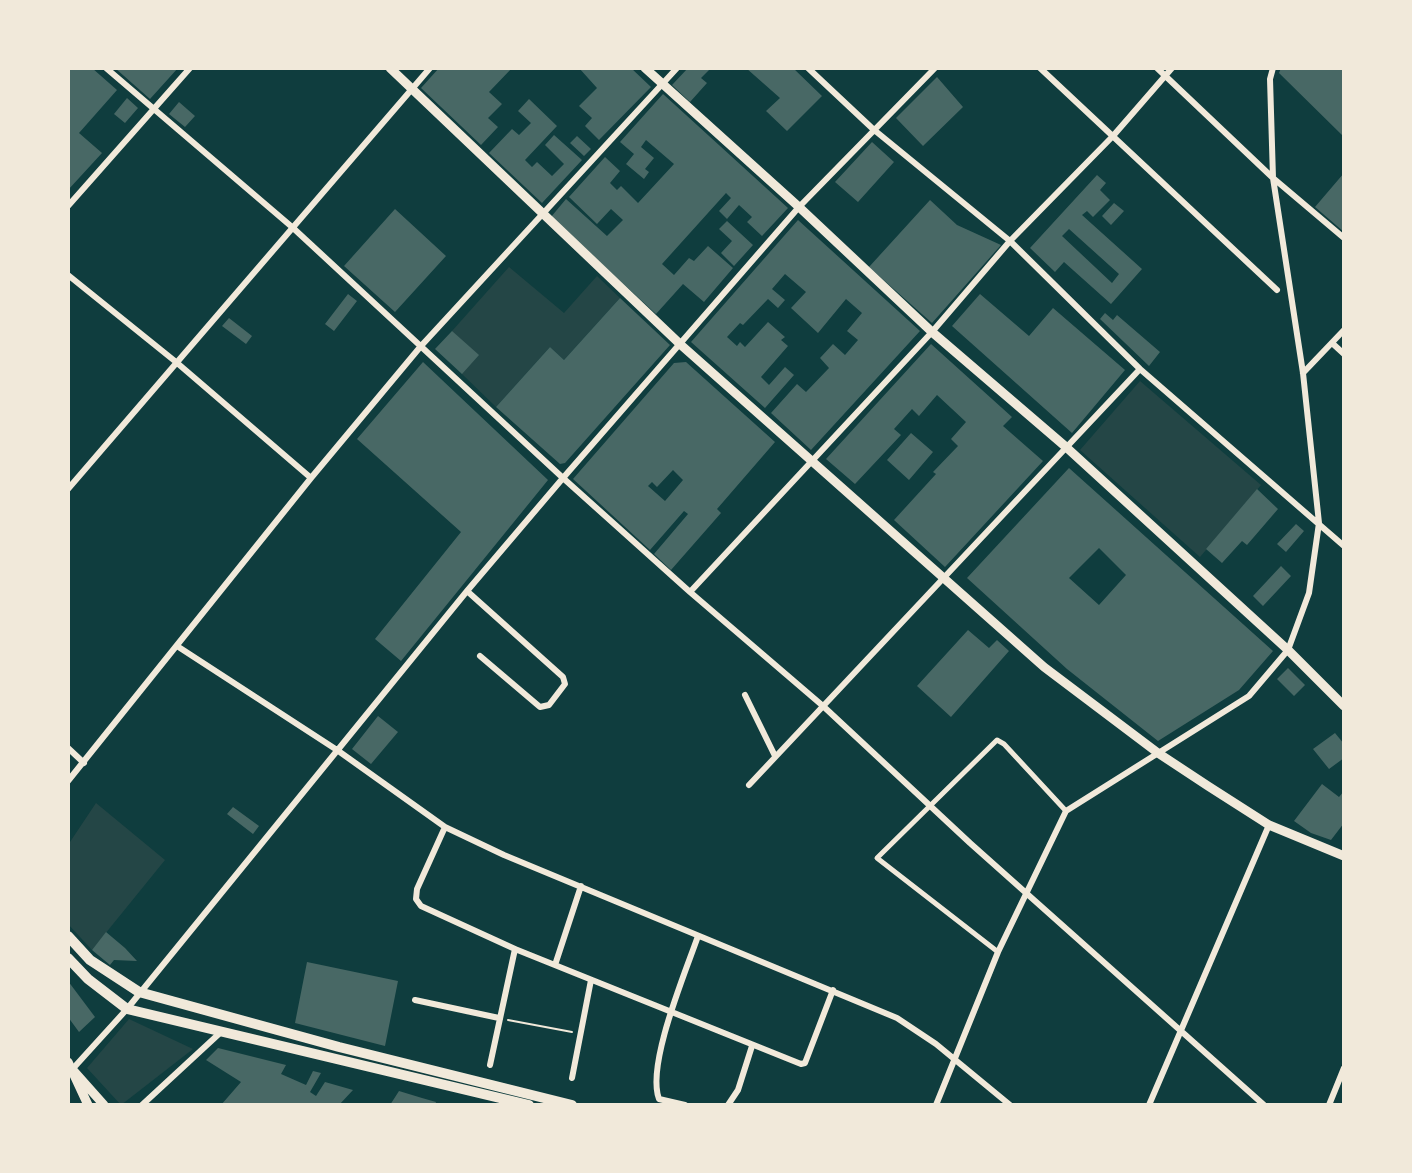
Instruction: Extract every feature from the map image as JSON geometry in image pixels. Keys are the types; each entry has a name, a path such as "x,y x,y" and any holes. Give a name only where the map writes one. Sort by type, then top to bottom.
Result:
{"main road":[{"path":"390,68 681,345 1044,667 1158,753 1269,825 1344,856"},
{"path":"645,68 932,332 1066,447 1288,650 1344,706"},
{"path":"68,936 90,960 139,992 339,1047 572,1105"},
{"path":"68,958 88,979 127,1009 528,1105"},
{"path":"336,1059 339,1047"},
{"path":"69,1068 88,1105"},
{"path":"69,1068 104,1105"}],"street":[{"path":"106,68 292,227 563,478 823,706 1264,1105"},
{"path":"68,206 190,68"},
{"path":"68,489 430,68"},
{"path":"68,781 421,346 677,68"},
{"path":"808,68 873,129 1010,241 1140,369 1344,546"},
{"path":"69,1068 127,1009 467,591 563,478 799,207 935,68"},
{"path":"1040,68 1277,290"},
{"path":"1157,68 1273,178 1344,238"},
{"path":"690,592 932,332 1010,241 1113,136 1172,68"},
{"path":"936,1105 998,952 1066,811 1249,696 1288,650 1309,593 1319,523 1303,373 1273,178 1270,79 1273,68"},
{"path":"68,275 176,362 311,478"},
{"path":"1303,373 1344,330"},
{"path":"1332,343 1344,354"},
{"path":"749,785 1140,369"},
{"path":"467,591 563,677 565,684 549,705 540,707 480,656"},
{"path":"177,646 337,750 445,827 504,855 897,1018 916,1029 1010,1105"},
{"path":"745,695 775,756"},
{"path":"998,952 877,858 997,740 1066,811"},
{"path":"68,748 84,763"},
{"path":"1149,1105 1269,825"},
{"path":"445,827 417,889 415,895 418,902 515,949 801,1064 805,1063 833,990"},
{"path":"555,965 581,886"},
{"path":"685,1105 659,1099 657,1093 660,1056 671,1012 698,936"},
{"path":"490,1065 515,949"},
{"path":"572,1078 591,980"},
{"path":"415,1000 499,1018"},
{"path":"142,1105 221,1032"},
{"path":"728,1105 738,1090 752,1046"},
{"path":"1329,1105 1344,1068"}],"path":[{"path":"499,1018 580,1033"}],"shaded area":[{"path":"509,267 564,313 597,276 620,298 564,360 550,347 496,407 462,374 452,331"},
{"path":"1140,381 1261,485 1200,557 1080,450"},
{"path":"96,803 165,860 92,950 68,924 68,845"},
{"path":"129,1019 193,1049 121,1105 87,1068"}],"building":[{"path":"68,68 92,68 117,90 79,133 102,153 68,190"},
{"path":"115,68 178,68 150,99"},
{"path":"439,68 512,68 489,92 502,104 488,118 498,127 481,145 421,88"},
{"path":"579,68 631,68 651,87 599,140 585,126 592,118 579,106 597,88"},
{"path":"688,68 711,68 701,78 707,83 690,102 672,85"},
{"path":"746,68 793,68 822,96 787,131 766,111 780,98"},
{"path":"1281,68 1344,68 1344,137 1279,73"},
{"path":"937,77 963,107 923,146 896,118"},
{"path":"663,94 788,208 762,236 747,222 752,217 739,205 727,219 719,211 731,198 726,193 662,264 674,275 689,258 694,261 708,246 733,268 704,302 683,284 656,314 551,217 566,199 607,236 623,220 611,209 597,224 569,197 605,157 620,171 610,183 617,190 621,186 638,203 674,164 646,140 641,147 654,158 645,169 649,172 644,179 626,164 634,154 620,142"},
{"path":"127,98 138,108 125,123 114,114"},
{"path":"529,99 557,126 525,160 532,167 537,162 552,176 564,164 545,145 554,135 582,160 542,203 489,153 512,129 519,135 531,123 518,111"},
{"path":"179,102 195,116 185,127 169,114"},
{"path":"577,136 591,149 584,156 570,143"},
{"path":"872,142 894,162 858,202 835,182"},
{"path":"1344,173 1344,232 1315,207"},
{"path":"1097,175 1106,183 1100,190 1110,200 1093,217 1087,211 1082,215 1142,269 1111,304 1064,262 1055,272 1030,248","holes":["1069,229 1119,274 1112,283 1062,236"]},
{"path":"930,200 957,225 1001,245 932,323 869,267"},
{"path":"1114,203 1124,211 1111,225 1102,216"},
{"path":"395,209 446,256 395,312 344,266"},
{"path":"798,220 920,331 811,450 771,413 797,384 806,392 829,368 820,358 833,344 845,355 858,340 847,331 862,313 846,299 818,333 791,308 806,292 785,274 772,289 785,300 778,308 768,299 727,337 737,346 740,342 745,347 768,322 785,337 781,340 788,346 761,377 769,385 785,367 794,375 765,408 691,342"},
{"path":"727,221 753,245 734,266 721,253 732,241 719,229"},
{"path":"348,294 357,301 334,331 325,324"},
{"path":"980,294 1029,336 1053,308 1125,370 1072,433 952,326"},
{"path":"620,298 670,345 565,463 560,464 496,407 550,347 564,360"},
{"path":"1105,313 1113,320 1117,315 1160,352 1149,366 1100,319"},
{"path":"229,318 252,336 246,344 222,326"},
{"path":"452,331 479,355 462,374 435,349"},
{"path":"931,344 1012,417 1003,426 1043,461 945,567 894,520 958,446 951,439 966,422 937,395 919,416 912,409 894,429 901,435 855,484 826,459"},
{"path":"423,362 548,480 401,661 375,639 461,532 357,439"},
{"path":"686,362 775,442 717,509 721,513 671,570 654,554 688,514 684,511 650,550 573,479 674,363","holes":["673,470 683,480 665,501 648,486 652,482 657,487"]},
{"path":"911,433 933,452 909,480 887,460"},
{"path":"1069,468 1273,651 1239,690 1158,741 1067,669 967,578","holes":["1099,548 1126,575 1099,605 1069,578"]},
{"path":"1257,489 1278,509 1247,545 1242,541 1222,563 1206,549"},
{"path":"1296,524 1304,531 1286,552 1277,544"},
{"path":"1281,566 1291,576 1263,606 1253,596"},
{"path":"968,630 989,648 997,640 1009,651 951,717 917,686"},
{"path":"1288,668 1305,685 1294,696 1277,679"},
{"path":"378,716 398,732 371,764 352,749"},
{"path":"1335,733 1344,744 1344,758 1329,769 1313,749"},
{"path":"1322,784 1339,797 1344,791 1344,823 1331,840 1311,833 1294,821"},
{"path":"233,807 259,826 253,834 227,814"},
{"path":"106,932 137,961 114,960 110,965 92,950"},
{"path":"307,962 398,981 385,1046 295,1023"},
{"path":"68,981 95,1017 79,1032 68,1017"},
{"path":"218,1048 286,1065 281,1074 306,1085 313,1071 321,1073 310,1092 316,1096 325,1082 353,1090 339,1105 221,1105 241,1082 206,1060"},
{"path":"399,1091 436,1102 435,1105 390,1105"}]}
